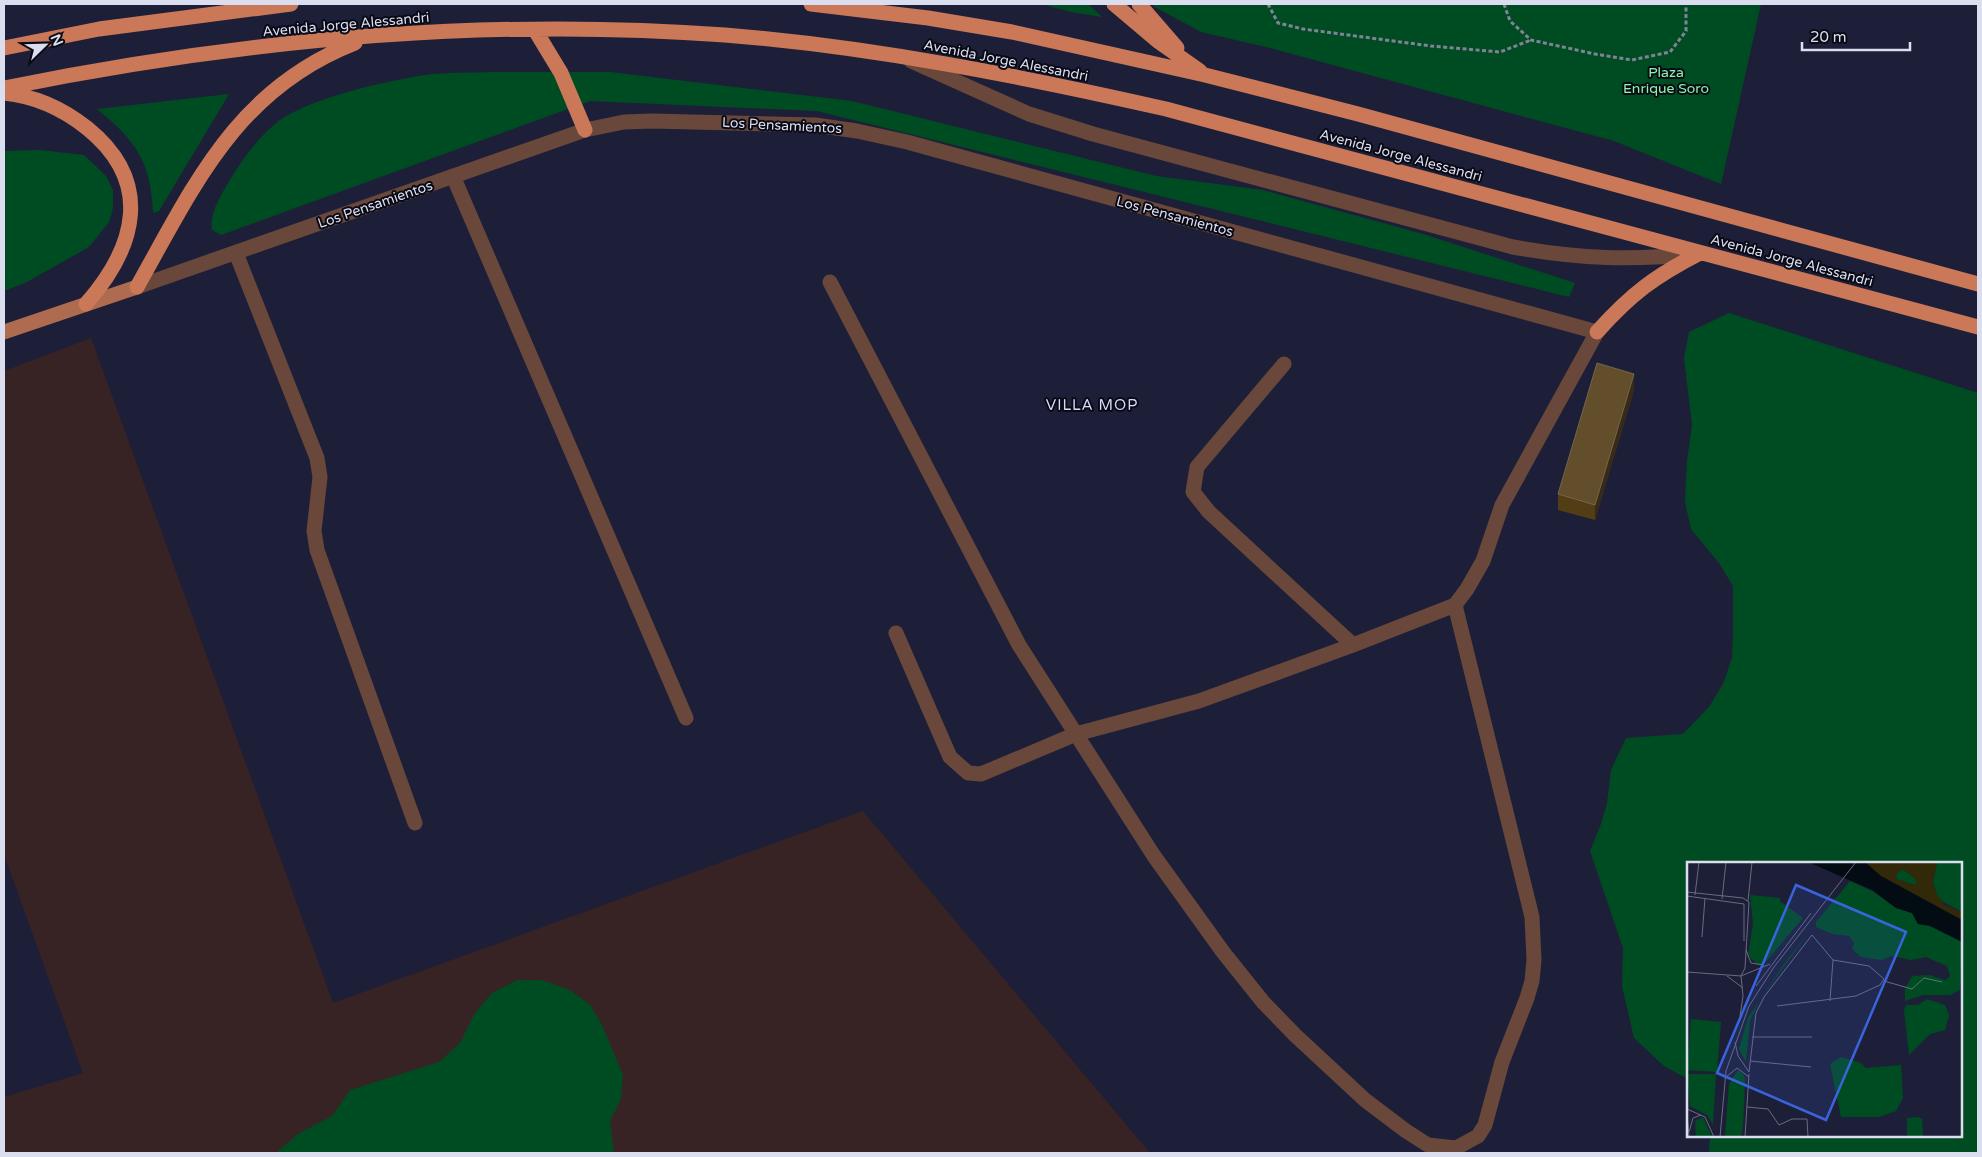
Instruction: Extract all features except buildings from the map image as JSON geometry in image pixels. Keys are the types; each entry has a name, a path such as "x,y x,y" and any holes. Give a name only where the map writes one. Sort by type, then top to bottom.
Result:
{"highway":[{"name":"Avenida Jorge Alessandri","path":"4,48 99,29 290,4"},
{"name":"Avenida Jorge Alessandri","path":"811,4 928,18 1012,32 1205,75 1358,114 1978,284"},
{"path":"1114,4 1158,42 1205,75"},
{"path":"1139,4 1177,48 1205,75"},
{"name":"Avenida Jorge Alessandri","path":"4,88 179,57 371,36 466,31 535,30 665,32 783,41 898,56 1072,88 1166,109 1978,327"},
{"path":"535,30 561,73 585,130"},
{"path":"137,287 196,183 215,153 237,125 263,100 300,71 342,48 371,36"},
{"path":"4,93 38,100 60,110 81,123 110,151 122,167 127,180 131,206 128,225 122,247 113,268 101,287 86,304"},
{"path":"1597,332 1638,290 1668,269 1700,253"}],"main road":[{"name":"Los Pensamientos","path":"4,332 137,287"}],"street":[{"path":"898,56 1029,114 1093,134 1513,247 1580,257 1620,259 1660,258 1700,253"},
{"name":"Los Pensamientos","path":"137,287 585,130 624,122 687,120 815,125 857,130 907,142 1597,332"},
{"path":"453,176 686,718"},
{"path":"236,253 317,458 320,477 314,531 317,550 415,823"},
{"path":"830,282 1014,637 1049,695 1154,856 1223,952 1263,1002 1294,1035 1365,1100 1428,1145 1456,1151 1478,1136 1486,1124 1502,1062 1532,981 1534,960 1532,917 1455,605"},
{"path":"896,633 950,757 968,773 981,774 1076,734 1199,701 1353,645 1455,605 1468,589 1483,561 1502,504 1597,332"},
{"path":"1284,364 1197,467 1193,492 1208,512 1353,645"}],"path":[{"path":"1268,4 1278,23 1313,30 1431,46 1500,52 1531,40"},
{"path":"1504,4 1510,21 1531,40 1632,60 1670,52 1686,31 1686,4"}],"shaded area":[{"path":"91,338 333,1003 863,811 1150,1153 4,1153 4,1097 83,1073 4,855 4,371"}],"green space":[{"path":"1041,4 1088,4 1102,17 1071,12"},
{"name":"Plaza Enrique Soro","path":"1152,4 1761,4 1721,184 1614,141 1266,47 1201,32"},
{"path":"610,72 852,101 1156,176 1263,190 1423,234 1575,283 1569,297 817,111 590,101 221,235 212,230 214,210 241,162 266,132 280,120 294,112 329,98 390,81 433,74"},
{"path":"229,94 159,211 153,213 149,180 139,154 122,132 97,109"},
{"path":"40,150 84,155 106,176 113,190 113,208 109,222 89,247 25,283 4,291 4,151"},
{"path":"1729,313 1978,393 1978,1153 1709,1153 1710,1137 1962,1137 1962,862 1687,862 1687,1078 1664,1066 1634,1038 1622,986 1623,948 1590,851 1607,803 1611,770 1626,738 1683,734 1709,707 1723,684 1732,658 1733,586 1719,563 1691,529 1685,502 1687,461 1692,425 1684,358 1689,332"},
{"path":"517,980 542,980 570,990 590,1005 602,1025 623,1075 621,1099 610,1121 614,1153 276,1153 298,1134 332,1116 350,1090 439,1062 460,1043 475,1013 492,993"}],"district":[{"name":"VILLA MOP","path":"1092,405"}]}
